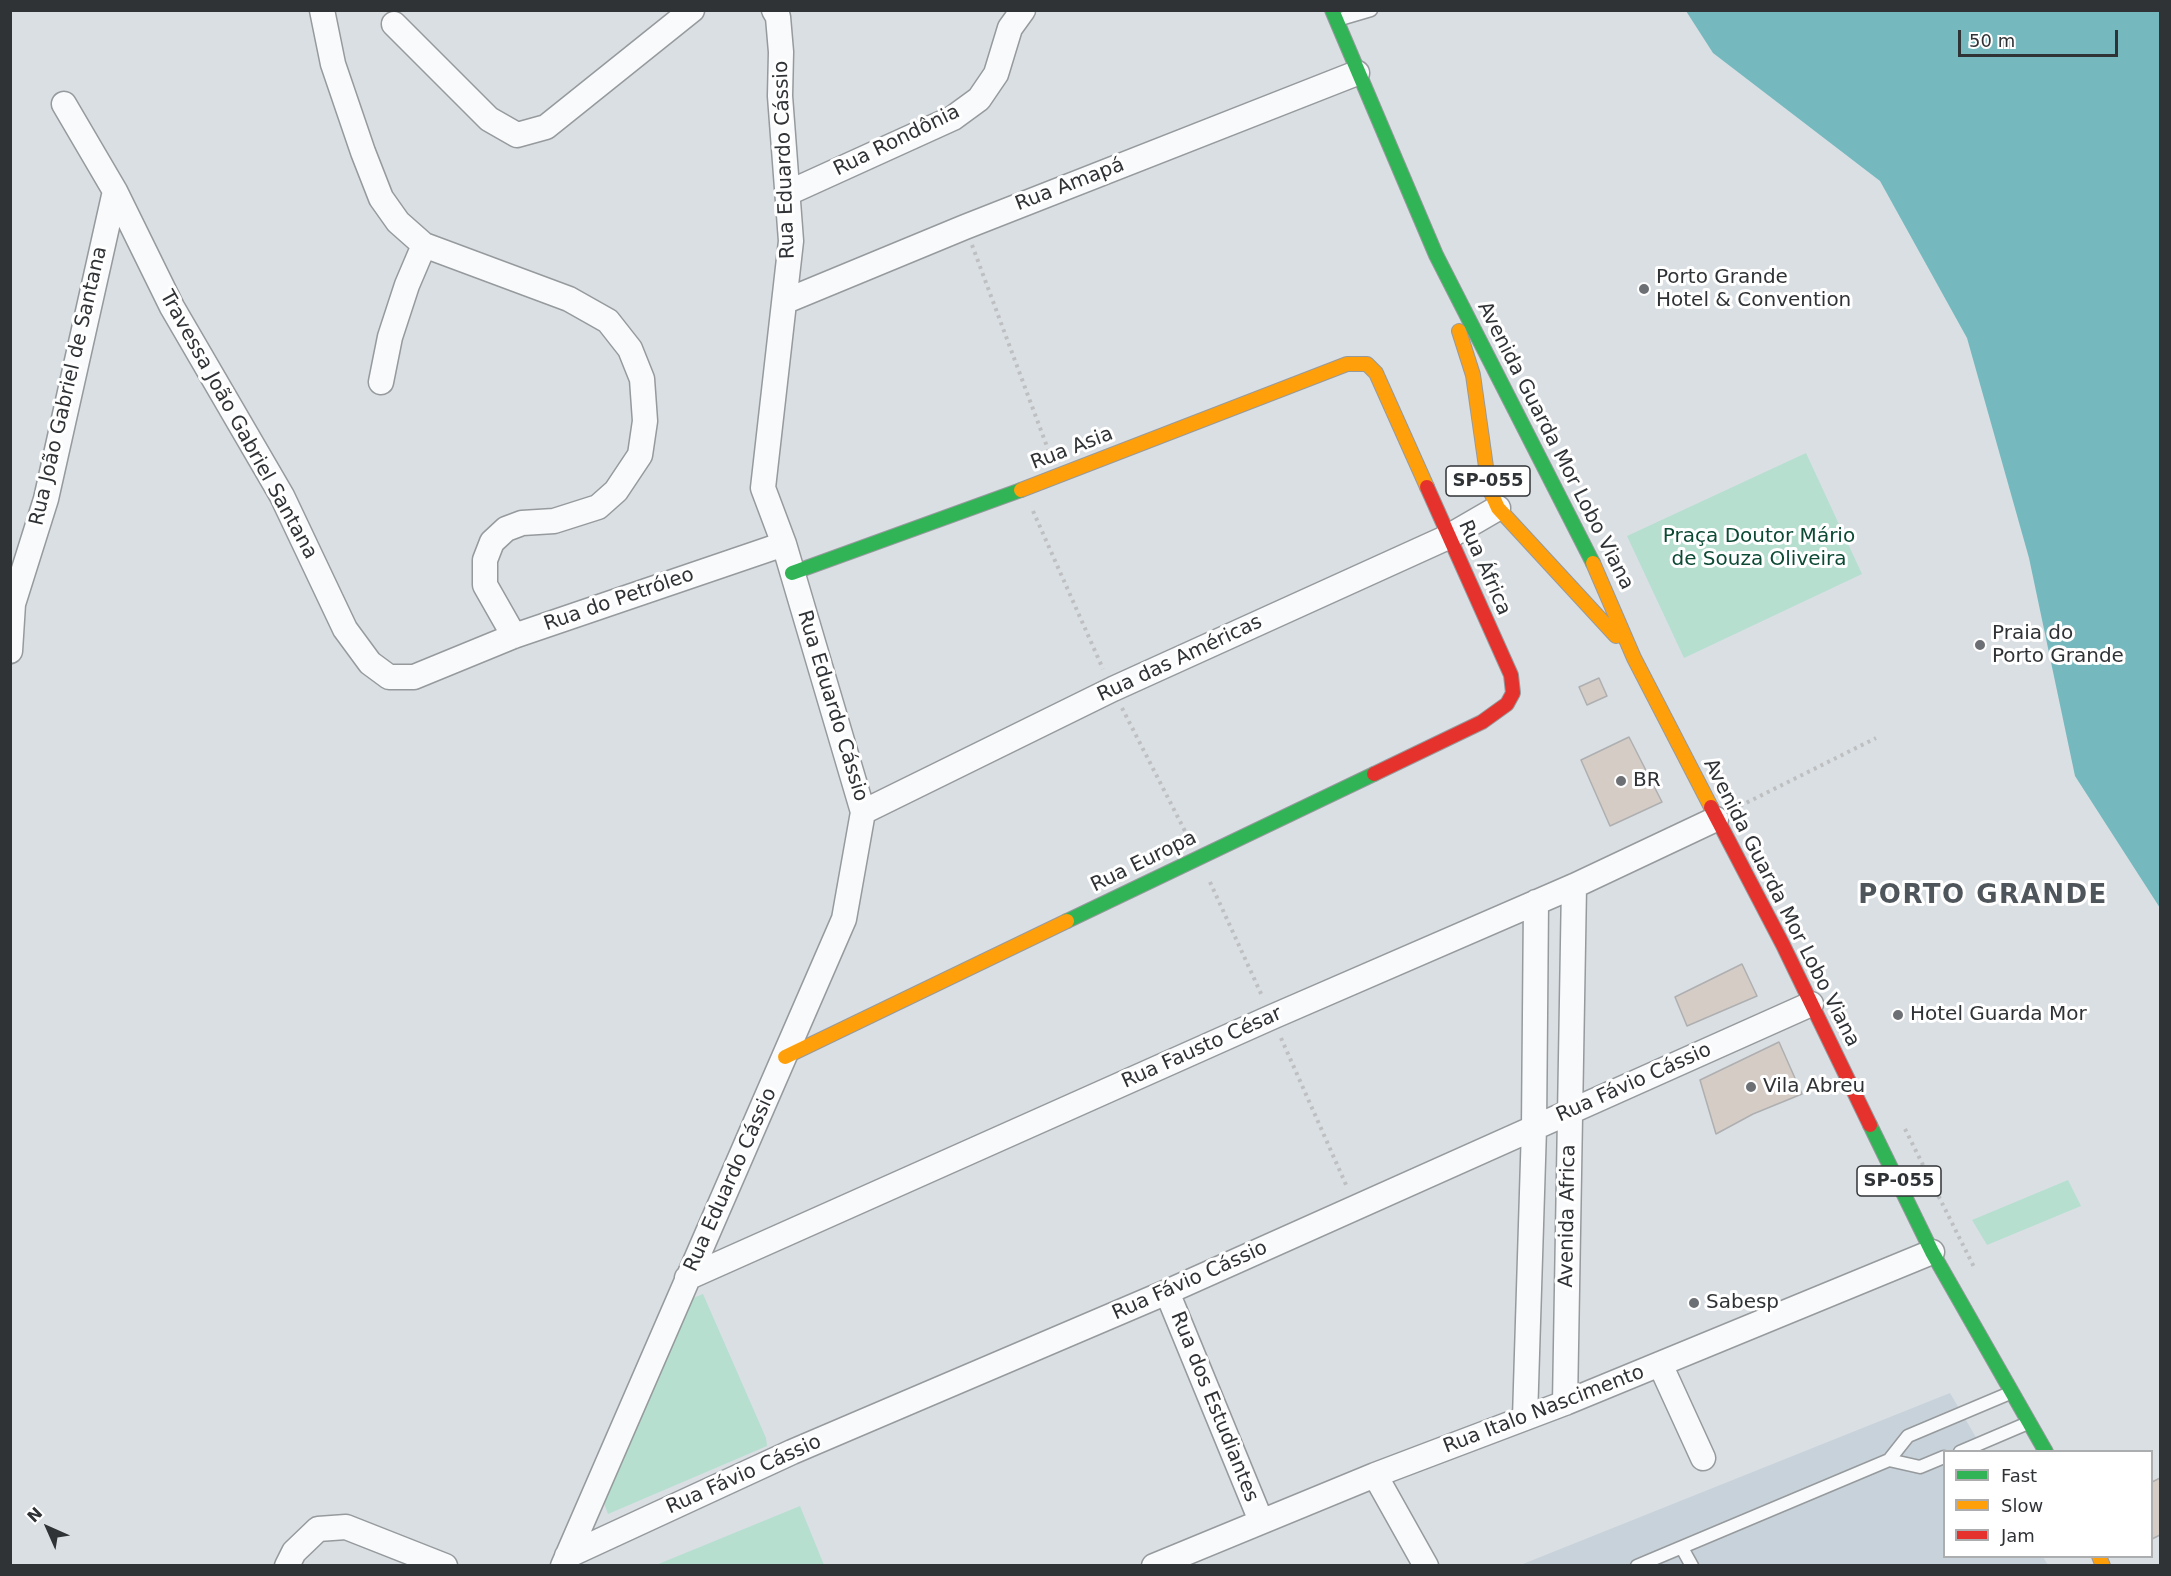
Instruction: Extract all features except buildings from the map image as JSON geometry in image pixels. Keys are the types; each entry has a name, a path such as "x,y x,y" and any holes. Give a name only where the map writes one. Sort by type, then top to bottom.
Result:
{"main road":[{"name":"Avenida Guarda Mor Lobo Viana","path":"1334,16 1436,255 1606,588 1635,658 1811,1004 1932,1252 2045,1450"},
{"name":"Avenida Guarda Mor Lobo Viana","path":"1436,255 1473,375 1499,507 1554,565 1635,658"},
{"name":"Rua Asia","path":"792,573 1057,476 1347,364 1366,364"},
{"name":"Rua África","path":"1366,364 1376,374 1511,675 1514,693"},
{"name":"SP-055","path":"1524,464 1541,464"},
{"name":"SP-055","path":"1501,475 1499,507 1530,517"},
{"name":"SP-055","path":"1545,507 1557,494"},
{"name":"Rua Europa","path":"785,1057 1482,722 1507,704 1514,693"}],"street":[{"path":"322,10 333,64 381,198 398,222 424,245 569,299 608,321 630,350 642,379 645,421 640,455 616,491 598,507 554,521 522,523 506,529 492,542 485,560 485,585 514,636"},
{"path":"394,24 489,119 517,135 546,127 692,10"},
{"name":"Rua Eduardo Cássio","path":"565,1561 844,919 863,812 784,544 763,488 786,302 790,241 780,96 781,52 778,17 774,10"},
{"name":"Rua Rondônia","path":"788,193 953,118 979,99 996,74 1010,28 1023,10"},
{"name":"Rua Amapá","path":"786,302 965,227 1357,73"},
{"name":"Travessa João Gabriel Santana","path":"64,104 115,191 172,308 282,496 345,629 370,663 389,677 414,677 456,659"},
{"name":"Rua João Gabriel de Santana","path":"10,651 13,604 45,499 115,191"},
{"path":"381,382 390,337 407,285 424,245"},
{"name":"Rua das Américas","path":"863,812 1113,689 1448,537 1499,507"},
{"name":"Rua do Petróleo","path":"456,659 514,636 784,544"},
{"name":"Rua Fausto César","path":"687,1278 1574,886 1716,819"},
{"name":"Avenida Africa","path":"1565,1403 1574,886"},
{"name":"Avenida Africa","path":"1525,1418 1534,1128 1536,902"},
{"name":"Rua Fávio Cássio","path":"565,1561 792,1452 1167,1292 1811,1004"},
{"name":"Rua Italo Nascimento","path":"1154,1566 1375,1475 1565,1403 1932,1252"},
{"name":"Rua dos Estudiantes","path":"1167,1292 1261,1521"},
{"path":"1660,1364 1703,1458"},
{"path":"1375,1475 1426,1566"},
{"path":"287,1566 294,1552 318,1529 346,1527 445,1566"}],"lane":[{"path":"1334,16 1371,10"},
{"path":"1637,1566 1889,1460 1908,1437 2012,1392"},
{"path":"1965,1450 2031,1422"},
{"path":"1889,1460 1920,1467 1943,1457"},
{"path":"1682,1548 1692,1566"}],"path":[{"path":"965,227 1057,476"},
{"path":"1716,819 1876,738"}],"shaded area":[{"path":"1950,1393 1983,1450 1943,1450 1943,1558 2044,1558 2048,1565 1518,1566"}],"green space":[{"name":"Praça Doutor Mário de Souza Oliveira","path":"1806,453 1862,574 1684,658 1627,536"},
{"path":"2068,1180 2081,1206 1987,1245 1972,1220"},
{"path":"703,1294 766,1438 767,1446 608,1514 602,1498 693,1298"},
{"path":"800,1506 824,1565 656,1565"}],"water":[{"path":"1686,11 2160,11 2160,908 2075,776 2029,558 1967,338 1880,181 1713,53"}],"traffic: fast":[{"path":"1332,10 1436,255 1593,563"},
{"path":"792,573 1021,490"},
{"path":"1067,921 1374,774"},
{"path":"1870,1125 1932,1252 2045,1450"}],"traffic: slow":[{"path":"1459,331 1473,375 1489,488 1498,508 1616,636"},
{"path":"1021,490 1347,364 1367,364 1376,373 1427,487"},
{"path":"1593,563 1634,658 1711,807"},
{"path":"785,1057 1067,921"},
{"path":"2100,1558 2103,1566"}],"traffic: jam":[{"path":"1374,774 1482,722 1507,704 1513,693 1511,675 1427,487"},
{"path":"1711,807 1783,945 1870,1125"}],"place":[{"name":"Porto Grande Hotel & Convention","path":"1644,289"},
{"name":"Praia do Porto Grande","path":"1980,645"},
{"name":"BR","path":"1621,781"},
{"name":"Hotel Guarda Mor","path":"1898,1015"},
{"name":"Vila Abreu","path":"1751,1087"},
{"name":"Sabesp","path":"1694,1303"}],"district":[{"name":"PORTO GRANDE","path":"1983,896"}]}
